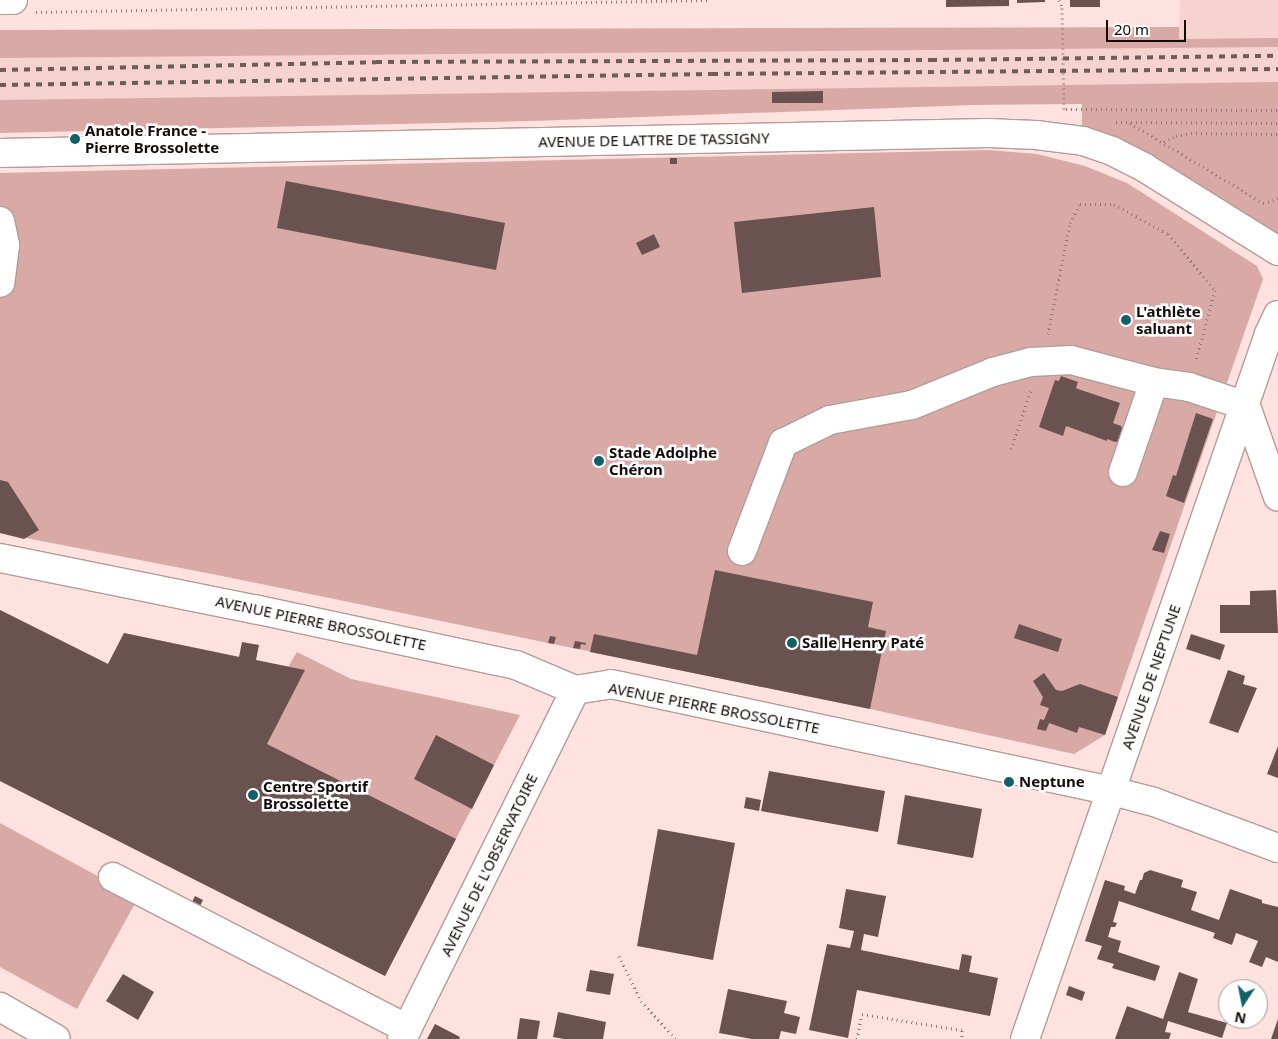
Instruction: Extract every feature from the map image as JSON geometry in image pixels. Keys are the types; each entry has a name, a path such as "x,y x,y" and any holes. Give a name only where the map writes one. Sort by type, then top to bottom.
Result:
{"street":[{"path":"0,0 21,6"},
{"name":"AVENUE DE LATTRE DE TASSIGNY","path":"0,153 988,133 1036,135 1083,141 1112,151 1145,168 1278,251"},
{"path":"0,221 5,245 0,283"},
{"name":"AVENUE DE NEPTUNE","path":"1025,1039 1246,406 1269,334 1278,315"},
{"path":"742,551 783,443 830,420 912,405 993,372 1041,362 1071,360 1154,382 1189,387 1246,406 1278,497"},
{"path":"1123,472 1154,382"},
{"name":"AVENUE PIERRE BROSSOLETTE","path":"0,558 254,609 516,665 575,690 611,684 1112,791 1154,802 1278,848"},
{"name":"AVENUE DE L'OBSERVATOIRE","path":"404,1034 575,690"},
{"path":"113,878 404,1034"},
{"path":"0,1007 56,1039"}],"path":[{"path":"21,6 711,0"},
{"path":"1059,0 1062,8 1064,109 1278,110"},
{"path":"1278,124 1130,122 1263,203 1278,198"},
{"path":"1164,142 1176,136 1191,133 1278,134"},
{"path":"1011,449 1041,362 1051,324 1070,223 1080,204 1114,204 1168,234 1215,290 1189,387"},
{"path":"619,956 641,1001 676,1039"},
{"path":"857,1039 862,1014 962,1030 962,1039"}],"shaded area":[{"path":"1180,0 1278,0 1278,100 1077,102 399,119 0,125 0,30 867,30 1179,27"},
{"path":"1179,27 1179,39 1278,38 1278,47 0,58 0,30"},
{"path":"1278,82 1278,237 1082,128 1082,104 973,105 533,121 0,133 0,100"},
{"name":"Stade Adolphe Chéron","path":"989,150 1037,154 1085,166 1127,183 1257,266 1263,279 1105,735 1074,754 870,709 217,575 0,533 0,173"},
{"name":"Centre Sportif Brossolette","path":"0,610 108,664 124,633 288,667 297,652 351,679 520,715 385,976 0,781"},
{"path":"0,823 138,898 77,1009 0,967"}],"building":[{"path":"946,0 1009,0 1009,6 946,7"},
{"path":"1017,0 1045,0 1045,2 1017,3"},
{"path":"1070,0 1100,0 1100,7 1070,7"},
{"path":"823,91 823,103 772,103 772,92"},
{"path":"670,158 677,158 677,164 670,164"},
{"path":"286,181 505,223 496,270 277,228"},
{"path":"874,207 881,277 742,293 734,222"},
{"path":"654,234 660,247 642,255 636,243"},
{"path":"1061,376 1078,382 1076,388 1078,389 1120,403 1113,423 1121,426 1124,432 1121,441 1115,442 1107,439 1107,441 1066,426 1063,436 1039,427 1055,380 1059,381"},
{"path":"1196,413 1213,419 1184,503 1166,496 1173,475 1176,476"},
{"path":"0,480 8,482 39,530 24,539 0,533"},
{"path":"1160,531 1170,534 1164,553 1152,550"},
{"name":"Salle Henry Paté","path":"715,570 873,602 868,627 886,631 870,709 590,652 594,634 697,655"},
{"path":"1276,590 1278,633 1220,633 1220,605 1250,605 1250,591"},
{"name":"Centre Sportif Brossolette","path":"0,610 108,664 124,633 239,657 242,642 259,645 256,660 305,670 267,744 456,839 385,976 0,781"},
{"path":"1019,624 1062,639 1058,652 1014,638"},
{"path":"1191,634 1225,645 1220,660 1186,649"},
{"path":"550,636 556,637 554,644 548,643"},
{"path":"575,641 586,643 585,645 581,644 580,649 573,648"},
{"path":"1228,670 1245,676 1243,684 1257,688 1238,733 1209,723"},
{"path":"1044,673 1056,690 1062,691 1080,684 1118,697 1105,735 1079,727 1077,733 1049,723 1046,731 1037,729 1040,719 1044,720 1049,708 1040,705 1043,697 1033,681"},
{"path":"436,735 494,765 472,809 414,779"},
{"path":"1278,746 1278,778 1267,774"},
{"path":"769,771 885,791 878,832 761,811"},
{"path":"905,795 982,809 973,858 897,844"},
{"path":"746,797 761,800 759,811 744,808"},
{"path":"658,829 735,843 713,960 637,946"},
{"path":"1150,870 1183,880 1181,887 1197,892 1191,910 1219,920 1230,889 1262,900 1262,903 1278,907 1278,962 1266,957 1262,967 1249,962 1258,941 1236,933 1232,945 1213,938 1215,933 1119,901 1113,922 1117,923 1115,927 1111,927 1108,937 1121,941 1118,952 1160,966 1155,981 1112,968 1114,964 1097,959 1102,946 1085,941 1105,880 1125,886 1124,890 1135,894 1144,873"},
{"path":"846,889 886,896 878,937 864,934 861,950 959,970 962,954 972,956 969,972 998,978 990,1016 857,990 848,1038 809,1030 827,944 850,948 854,931 839,928"},
{"path":"195,896 203,900 199,908 191,904"},
{"path":"590,970 614,974 610,995 586,991"},
{"path":"1179,972 1198,979 1188,1012 1218,1020 1218,1029 1225,1029 1222,1038 1168,1021 1165,1032 1171,1033 1169,1039 1115,1039 1127,1006 1163,1019"},
{"path":"123,974 154,992 138,1020 106,1001"},
{"path":"1069,986 1085,992 1082,1001 1066,995"},
{"path":"728,989 787,1001 784,1013 800,1017 796,1034 781,1031 779,1039 752,1039 719,1033"},
{"path":"558,1012 606,1022 603,1039 564,1039 553,1037"},
{"path":"520,1018 540,1021 537,1039 517,1039"},
{"path":"1278,1019 1278,1039 1271,1039"},
{"path":"435,1024 460,1037 459,1039 427,1039"}],"railway":[{"path":"0,70 376,62 931,60 1278,56"},
{"path":"0,85 712,74 1278,69"}],"place":[{"name":"Anatole France - Pierre Brossolette","path":"75,139"},
{"name":"L'athlète saluant","path":"1126,320"},
{"name":"Stade Adolphe Chéron","path":"599,461"},
{"name":"Salle Henry Paté","path":"792,643"},
{"name":"Neptune","path":"1009,782"},
{"name":"Centre Sportif Brossolette","path":"253,795"}]}
